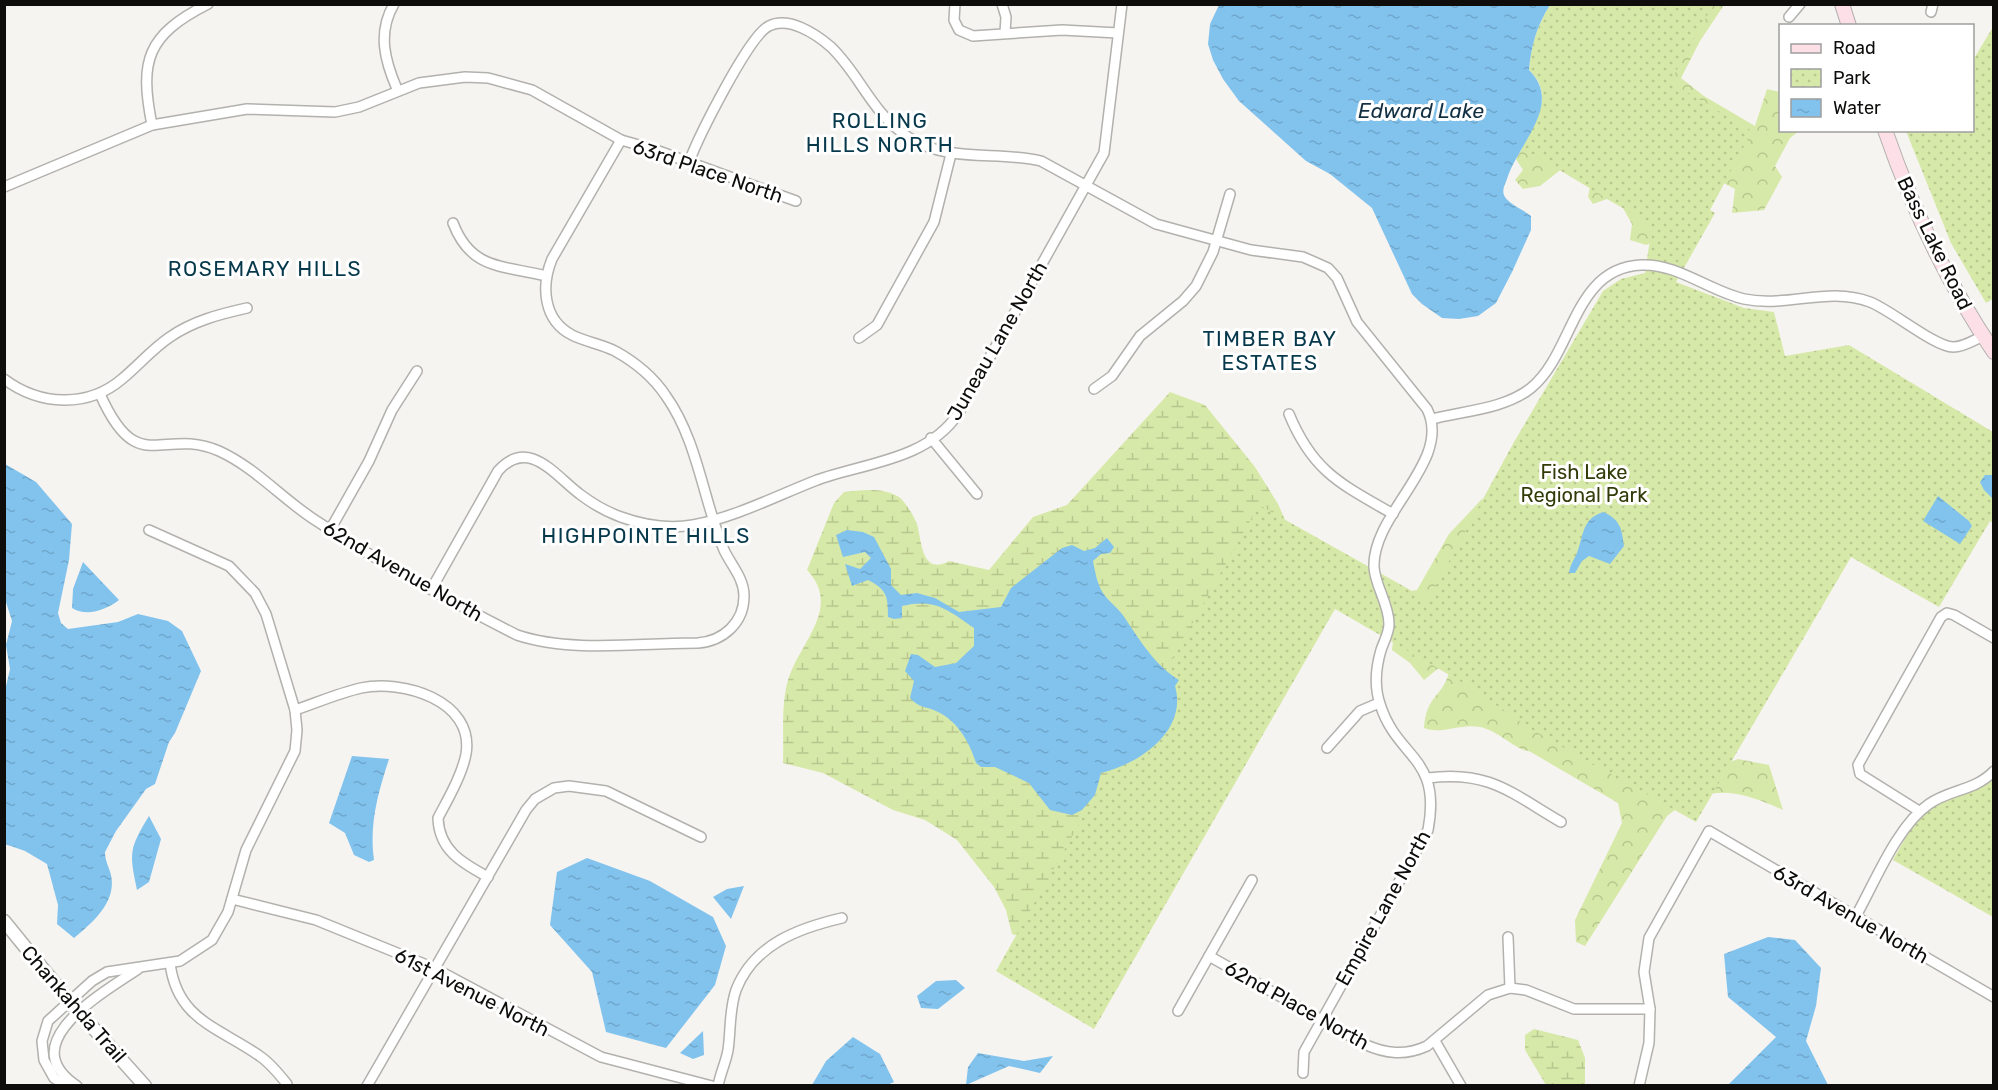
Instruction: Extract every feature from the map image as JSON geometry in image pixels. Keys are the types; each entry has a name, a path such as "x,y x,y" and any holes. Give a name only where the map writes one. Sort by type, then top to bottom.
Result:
{"main road":[{"path":"1842,4 1848,24"},
{"name":"Bass Lake Road","path":"1886,132 1904,182 1933,248 1994,352"}],"street":[{"path":"152,125 145,82 153,51 173,25 208,4"},
{"path":"394,4 387,21 384,41 386,61 397,89"},
{"path":"955,4 954,20 959,30 965,34 985,36 1062,30 1118,33"},
{"path":"1002,4 1006,17 1005,33"},
{"name":"Juneau Lane North","path":"432,588 498,471 511,460 520,457 529,458 549,468 580,495 620,517 667,526 690,525 714,520 822,478 894,459 931,438 952,422 1104,153 1108,136 1122,4"},
{"path":"1789,17 1800,4"},
{"path":"689,162 703,130 760,32 780,23 800,27 831,47 867,98 894,126 927,146 951,154 1023,157 1041,161 1156,224 1251,250 1303,257 1328,268 1337,278 1357,322 1432,418 1431,444 1380,537 1374,559 1374,571 1389,623 1377,668 1379,703 1388,722 1428,778 1456,775 1487,780 1561,822"},
{"name":"63rd Place North","path":"4,188 152,125 247,109 335,112 359,106 397,89 442,78 488,78 532,90 621,140 796,201"},
{"path":"453,223 460,243 477,258 546,276 552,259 621,140"},
{"path":"859,338 877,325 934,222 951,154"},
{"path":"1094,389 1112,376 1140,336 1183,301 1196,285 1216,241 1230,194"},
{"path":"1432,418 1502,402 1529,389 1547,369 1587,296 1596,285 1612,273 1631,266 1660,267 1725,293 1760,301 1778,302 1834,294 1853,297 1887,310 1948,346 1961,346 1983,336"},
{"name":"62nd Avenue North","path":"100,394 116,427 136,442 160,448 193,446 215,450 253,470 330,530 500,626 534,640 571,644 711,642 732,629 741,612 744,594 714,520 687,436 666,396 634,363 615,351 570,334 560,326 546,301 546,276"},
{"path":"4,380 31,395 47,399 66,400 100,394 122,379 149,352 171,336 195,323 247,308"},
{"path":"330,530 369,461 392,410 417,371"},
{"path":"1289,414 1300,441 1322,469 1393,514"},
{"path":"931,438 977,494"},
{"path":"66,1086 48,1070 42,1041 48,1021 92,981 107,972 180,961 212,940 223,923 246,850 295,751 297,730 295,710 266,614 255,593 243,578 215,558 149,530"},
{"path":"1919,811 1857,770 1941,617 1947,613 1994,638"},
{"path":"295,710 362,688 379,686 426,694 446,706 460,724 466,753 438,818 438,829 448,850 488,877"},
{"path":"1327,748 1360,711 1379,703"},
{"path":"1856,916 1905,828 1919,811 1942,796 1973,787 1994,771"},
{"name":"Empire Lane North","path":"1303,1074 1304,1052 1428,830 1431,813 1428,778"},
{"path":"366,1086 535,799 554,788 569,786 606,791 701,837"},
{"name":"63rd Avenue North","path":"1650,1009 1644,972 1649,938 1709,831 1994,997"},
{"path":"1178,1011 1252,880"},
{"name":"61st Avenue North","path":"232,898 316,920 434,968 601,1057 712,1086"},
{"path":"717,1086 728,1050 730,1012 736,990 747,970 759,956 779,940 798,930 842,918"},
{"name":"Chankahda Trail","path":"4,921 69,1001 145,1086"},
{"path":"1508,937 1510,988 1526,990 1575,1009 1650,1009 1649,1043 1639,1086"},
{"name":"62nd Place North","path":"1209,956 1364,1044 1390,1053 1416,1051 1435,1041 1488,995 1510,988"},
{"path":"170,963 175,987 196,1017 263,1058 287,1084"},
{"path":"77,1086 61,1073 54,1055 60,1034 79,1012 140,968"},
{"path":"1435,1041 1461,1086"}],"green space":[{"path":"1550,5 1724,5 1700,41 1681,78 1704,96 1755,126 1767,89 1779,92 1779,132 1798,132 1790,138 1775,166 1782,177 1764,210 1732,213 1735,189 1716,179 1661,238 1646,245 1630,240 1632,224 1623,208 1607,199 1593,204 1588,197 1592,177 1563,168 1540,186 1523,189 1515,180 1523,170 1516,159 1537,122 1543,96 1539,80"},
{"name":"Fish Lake Regional Park","path":"1550,5 1713,5 1670,82 1752,131 1710,210 1715,213 1676,282 1744,308 1774,312 1785,356 1849,345 1993,432 1993,523 1990,521 1939,607 1851,557 1696,822 1536,732 1465,684 1335,609 1094,1029 996,971 1259,505 1428,600 1514,442 1603,291 1621,279 1645,273 1651,232 1636,216 1521,147 1533,128 1541,108 1541,89 1537,79 1529,70 1535,36"},
{"path":"1993,27 1993,299 1986,303 1951,243 1906,132 1974,132 1974,58"},
{"path":"1170,392 1205,405 1255,467 1278,504 1292,535 1038,943 1012,934 1006,910 994,887 957,840 925,820 893,810 823,773 783,763 783,713 787,684 814,627 821,599 817,584 807,570 834,503 844,492 872,490 893,494 904,502 917,524 924,554 933,564 949,561 989,570 1033,517 1067,505"},
{"path":"1482,499 1498,506 1696,775 1738,759 1769,765 1783,810 1752,798 1724,793 1696,798 1682,805 1667,816 1585,946 1576,942 1575,920 1622,823 1618,803 1487,729 1473,726 1437,730 1424,728 1425,717 1431,702 1443,687 1449,672 1440,667 1424,680 1410,663 1392,650 1399,593 1417,590 1449,534"},
{"path":"1993,778 1993,917 1893,860 1912,829 1930,809 1980,787"},
{"path":"1534,1029 1578,1040 1585,1058 1585,1085 1546,1085 1525,1050 1525,1035"}],"water":[{"name":"Edward Lake","path":"1219,5 1550,5 1535,36 1529,70 1539,83 1542,97 1540,110 1503,190 1507,200 1531,216 1531,230 1496,303 1478,316 1459,319 1442,318 1412,294 1372,208 1330,174 1306,161 1239,101 1223,79 1208,44 1210,24"},
{"path":"5,464 36,482 72,524 69,560 58,613 61,623 68,629 118,622 138,614 168,621 182,631 201,671 169,742 155,784 146,789 116,831 105,852 112,885 107,903 95,919 74,938 57,924 58,905 47,864 25,851 5,844 4,695 10,669 6,645 12,621 5,599"},
{"path":"1985,475 1993,475 1993,499 1980,482"},
{"path":"1938,496 1972,526 1960,544 1923,521"},
{"path":"1603,512 1617,521 1624,546 1610,564 1589,556 1582,561 1575,573 1569,573 1585,527 1592,518"},
{"path":"847,530 863,532 874,537 891,569 891,585 901,595 917,593 935,598 959,612 1001,607 1011,588 1062,548 1072,545 1084,551 1095,548 1107,538 1114,547 1110,553 1101,554 1093,561 1101,589 1154,658 1179,680 1175,686 1177,702 1174,717 1167,731 1145,753 1116,769 1101,773 1095,795 1082,810 1072,815 1050,810 1029,783 995,767 981,767 976,763 965,738 954,724 940,713 915,703 910,698 914,681 905,671 911,654 918,655 935,667 956,663 974,646 974,628 941,607 932,605 902,606 902,618 888,617 887,599 879,587 868,580 852,586 845,564 860,569 871,558 865,552 843,557 836,535"},
{"path":"83,562 119,600 96,611 84,612 72,608 73,589"},
{"path":"352,756 389,759 378,796 374,821 374,860 369,862 354,855 345,833 329,823"},
{"path":"149,816 161,839 149,882 137,890 132,851"},
{"path":"587,858 650,881 713,917 726,946 715,985 666,1048 606,1032 592,972 550,925 557,872"},
{"path":"744,886 731,919 713,897 727,889"},
{"path":"1768,937 1795,940 1821,968 1816,1006 1806,1041 1828,1085 1728,1085 1776,1037 1728,997 1724,954"},
{"path":"956,980 965,988 938,1009 921,1008 917,996 936,981"},
{"path":"703,1031 704,1055 693,1059 680,1053"},
{"path":"853,1037 880,1054 894,1082 885,1086 812,1085 826,1061"},
{"path":"978,1053 1024,1061 1053,1056 1040,1073 1009,1066 966,1085 968,1067"}],"district":[{"name":"ROLLING HILLS NORTH","path":"880,132"},
{"name":"ROSEMARY HILLS","path":"265,268"},
{"name":"TIMBER BAY ESTATES","path":"1270,350"},
{"name":"HIGHPOINTE HILLS","path":"646,535"}]}
